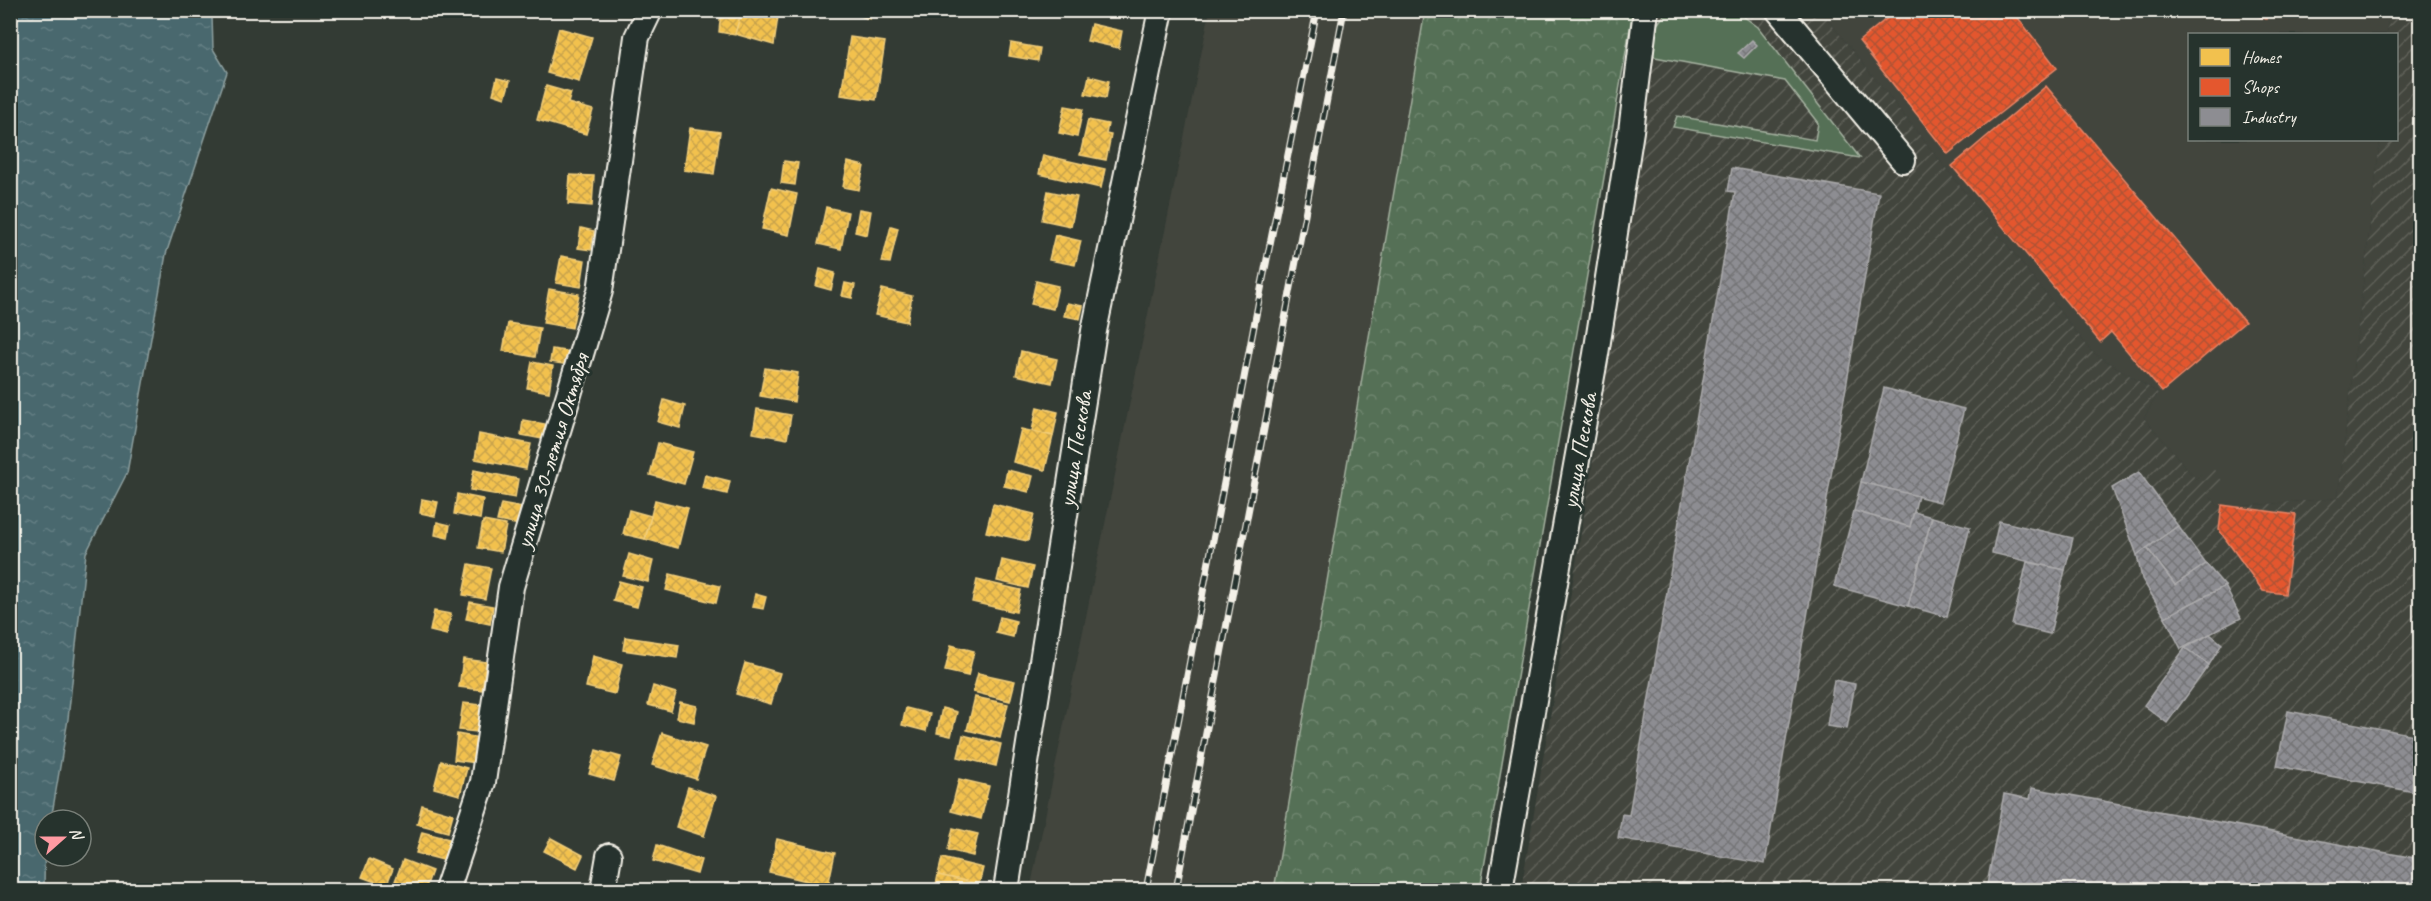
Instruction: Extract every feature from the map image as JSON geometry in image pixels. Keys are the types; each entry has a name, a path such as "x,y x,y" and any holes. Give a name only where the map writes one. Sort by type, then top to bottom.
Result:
{"street":[{"name":"улица 30-летия Октября","path":"447,891 483,782 511,588 600,291 637,37 650,10"},
{"name":"улица Пескова","path":"1006,891 1094,331 1161,10"},
{"name":"улица Пескова","path":"1500,891 1596,354 1633,121 1646,10"},
{"path":"1778,10 1903,160"},
{"path":"603,891 609,856"}],"shaded area":[{"path":"2364,10 2387,20 2388,33 2188,33 2188,141 2380,141 2338,498 2220,508 2211,498 2211,465 2196,479 2144,418 2158,393 2092,352 1821,11"},
{"path":"1210,11 1633,11 1478,890 1030,890"},
{"path":"1659,11 1821,11 2092,352 2158,393 2144,418 2196,479 2210,464 2225,485 2211,498 2220,508 2338,498 2380,141 2398,141 2398,33 2388,33 2387,20 2364,11 2420,11 2420,890 1521,890 1590,480"}],"green space":[{"path":"1425,11 1633,11 1480,890 1274,890"},
{"path":"1667,11 1736,11 1758,27 1860,158 1673,127 1677,116 1815,140 1818,123 1785,81 1655,57 1648,49 1649,36"}],"water":[{"path":"10,11 215,11 212,16 213,49 227,72 166,254 127,473 86,553 68,719 53,808 33,808 33,868 44,868 44,890 10,890"}],"building: Homes":[{"path":"721,10 742,10 735,35 719,32"},
{"path":"742,10 778,16 774,45 735,34"},
{"path":"841,10 872,10 870,19"},
{"path":"1020,10 1041,10 1040,16"},
{"path":"1091,24 1122,31 1119,48 1087,41"},
{"path":"559,28 592,37 579,82 547,73"},
{"path":"850,37 885,42 876,100 841,95"},
{"path":"1011,43 1040,48 1038,61 1009,56"},
{"path":"1089,76 1109,81 1106,98 1085,94"},
{"path":"497,78 510,81 505,98 493,94"},
{"path":"546,86 571,93 568,103 593,110 586,134 537,120"},
{"path":"1065,106 1083,109 1077,137 1059,133"},
{"path":"1088,120 1108,124 1106,134 1111,135 1106,160 1080,155"},
{"path":"690,128 720,132 714,174 684,170"},
{"path":"1043,155 1105,169 1101,188 1039,174"},
{"path":"784,161 798,163 795,185 781,183"},
{"path":"848,162 864,166 859,190 843,187"},
{"path":"570,175 594,176 592,206 568,204"},
{"path":"771,188 797,194 789,235 762,229"},
{"path":"1048,191 1077,197 1071,226 1042,220"},
{"path":"826,207 848,212 841,249 818,244"},
{"path":"859,209 871,211 867,235 855,232"},
{"path":"891,226 898,228 890,263 882,262"},
{"path":"581,228 594,231 591,250 578,248"},
{"path":"1055,235 1081,241 1075,265 1049,260"},
{"path":"561,256 585,260 581,287 556,283"},
{"path":"820,269 835,273 831,290 816,286"},
{"path":"1036,281 1058,286 1053,309 1031,304"},
{"path":"845,283 855,285 852,298 842,296"},
{"path":"549,289 579,294 572,328 543,323"},
{"path":"882,289 912,296 907,322 875,315"},
{"path":"1067,303 1083,306 1080,319 1064,316"},
{"path":"508,323 540,328 535,357 503,351"},
{"path":"552,349 572,352 569,365 550,362"},
{"path":"1021,351 1057,359 1052,383 1016,375"},
{"path":"532,362 553,366 549,392 527,388"},
{"path":"765,368 798,373 794,402 760,396"},
{"path":"664,400 685,406 680,428 658,422"},
{"path":"1037,407 1058,412 1053,436 1032,431"},
{"path":"757,409 791,415 787,439 753,433"},
{"path":"523,420 545,424 543,439 521,435"},
{"path":"1021,429 1053,436 1045,470 1013,462"},
{"path":"479,434 531,444 526,469 475,459"},
{"path":"658,443 693,452 684,484 650,475"},
{"path":"474,470 518,479 515,498 470,490"},
{"path":"1007,470 1033,476 1029,492 1004,486"},
{"path":"705,475 730,481 727,494 702,488"},
{"path":"457,494 483,499 480,519 454,514"},
{"path":"422,499 438,502 435,516 420,513"},
{"path":"655,500 688,508 678,548 645,539"},
{"path":"501,504 523,508 520,525 497,521"},
{"path":"993,504 1034,514 1028,541 986,532"},
{"path":"629,510 651,516 645,539 623,534"},
{"path":"483,521 506,525 501,552 478,548"},
{"path":"437,522 450,525 448,538 435,535"},
{"path":"629,554 653,561 648,582 623,576"},
{"path":"1002,560 1033,567 1028,588 997,581"},
{"path":"469,564 491,568 485,599 463,595"},
{"path":"670,574 720,586 716,603 666,590"},
{"path":"977,580 1021,590 1016,612 972,602"},
{"path":"619,581 642,587 637,607 613,601"},
{"path":"755,594 766,597 763,609 752,607"},
{"path":"470,602 493,606 490,624 466,619"},
{"path":"434,611 451,614 447,635 430,631"},
{"path":"1000,617 1016,621 1013,637 996,633"},
{"path":"625,637 679,645 677,658 623,650"},
{"path":"951,645 974,651 968,676 945,671"},
{"path":"593,656 622,664 615,694 586,687"},
{"path":"463,659 486,662 482,690 459,687"},
{"path":"745,663 780,673 771,704 736,694"},
{"path":"978,673 1015,681 1010,701 973,692"},
{"path":"653,686 676,693 671,711 648,705"},
{"path":"975,697 1008,704 1000,738 967,730"},
{"path":"680,702 697,706 694,722 677,718"},
{"path":"463,703 481,705 477,732 459,730"},
{"path":"906,708 930,714 926,731 902,725"},
{"path":"942,708 957,712 951,736 937,733"},
{"path":"662,733 706,747 696,779 652,765"},
{"path":"457,734 480,738 477,763 454,760"},
{"path":"963,735 1001,744 996,766 958,757"},
{"path":"596,750 621,757 614,781 589,774"},
{"path":"441,761 467,768 460,795 434,788"},
{"path":"959,779 989,786 981,819 951,811"},
{"path":"688,787 716,796 704,836 676,827"},
{"path":"422,805 453,814 448,832 417,824"},
{"path":"953,828 978,834 973,856 948,850"},
{"path":"422,832 457,841 451,862 416,853"},
{"path":"551,838 583,855 577,868 544,851"},
{"path":"777,839 835,853 828,886 769,872"},
{"path":"657,845 701,860 697,874 653,861"},
{"path":"942,858 983,868 979,884 938,875"},
{"path":"369,859 393,869 386,886 362,877"},
{"path":"403,860 432,871 425,890 395,881"},
{"path":"938,875 979,884 978,890 935,890"}],"building: Shops":[{"path":"1897,10 2012,10 2057,68 1948,154 1859,41"},
{"path":"2244,10 2270,10 2266,19"},
{"path":"2046,86 2245,322 2162,392 2111,332 2100,342 1952,166"},
{"path":"2222,505 2296,515 2285,594 2263,591 2219,530"}],"building: Industry":[{"path":"1752,40 1757,45 1744,58 1738,53"},
{"path":"1732,168 1879,193 1765,864 1618,838 1622,814 1629,815 1735,192 1728,191"},
{"path":"1884,388 1964,409 1940,502 1861,482"},
{"path":"2139,472 2178,526 2137,555 2112,488"},
{"path":"1861,482 1918,496 1910,527 1854,511"},
{"path":"1854,511 1910,527 1914,512 1932,517 1908,606 1834,586"},
{"path":"1932,517 1970,527 1947,617 1908,606"},
{"path":"1999,521 2073,538 2065,570 1992,553"},
{"path":"2178,526 2206,564 2175,585 2147,548"},
{"path":"2147,548 2175,585 2206,564 2225,586 2165,617 2142,579 2137,555"},
{"path":"2027,562 2065,570 2050,634 2012,625"},
{"path":"2225,586 2241,618 2181,649 2165,617"},
{"path":"2210,634 2222,644 2209,665 2185,648"},
{"path":"2185,648 2209,665 2167,723 2144,705"},
{"path":"1834,680 1855,684 1847,729 1827,726"},
{"path":"2288,711 2420,736 2420,793 2277,766"},
{"path":"2032,788 2420,859 2420,890 1986,890 2004,794 2030,799"}],"railway":[{"path":"1146,890 1317,10"},
{"path":"1176,890 1344,10"}]}
